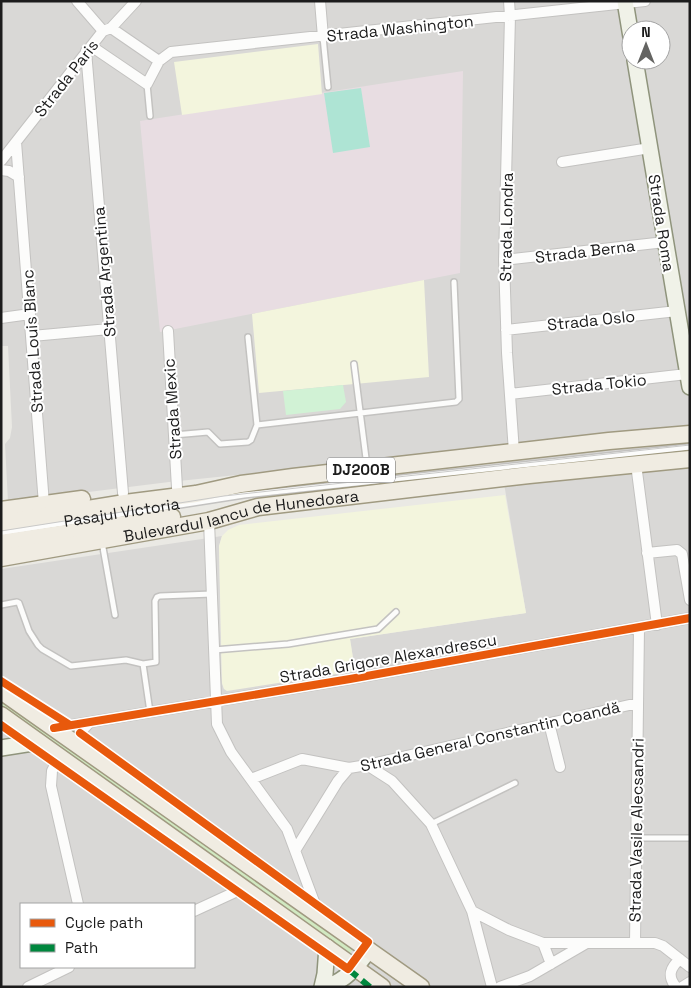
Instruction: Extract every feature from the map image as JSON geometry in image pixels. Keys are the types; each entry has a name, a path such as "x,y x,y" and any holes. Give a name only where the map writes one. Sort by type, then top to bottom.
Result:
{"main road":[{"name":"Bulevardul Iancu de Hunedoara","path":"1,510 123,493 242,490 367,470 514,452 690,434"},
{"name":"Bulevardul Iancu de Hunedoara","path":"1,558 209,521 258,507 690,459"},
{"name":"Pasajul Victoria","path":"1,523 125,503 177,492"},
{"name":"Pasajul Victoria","path":"1,544 176,516 258,507"},
{"path":"1,691 421,987"},
{"path":"1,715 356,968 375,985"}],"street":[{"path":"76,1 107,29 159,61 147,84 89,48"},
{"name":"Strada Paris","path":"1,161 89,48 136,1"},
{"path":"320,1 323,37"},
{"name":"Strada Londra","path":"509,1 504,260 506,330 514,452"},
{"name":"Strada Washington","path":"159,61 171,52 645,1"},
{"path":"625,2 628,20"},
{"name":"Strada Argentina","path":"89,48 123,493"},
{"name":"Strada Roma","path":"637,70 689,380"},
{"name":"Strada Louis Blanc","path":"16,142 44,504"},
{"path":"562,162 650,148"},
{"path":"1,170 9,171 19,177"},
{"name":"Strada Berna","path":"504,260 665,242"},
{"name":"Strada Oslo","path":"506,330 676,311"},
{"path":"1,318 30,314"},
{"path":"32,336 109,329"},
{"name":"Strada Mexic","path":"168,331 177,492"},
{"name":"Strada Tokio","path":"510,394 689,380"},
{"path":"636,464 657,625"},
{"path":"209,521 217,724 231,752 287,829 320,916"},
{"path":"647,553 677,550 682,554 690,600"},
{"name":"Strada Grigore Alexandrescu","path":"54,728 690,618"},
{"name":"Strada Vasile Alecsandri","path":"635,943 639,628"},
{"name":"Strada General Constantin Coandă","path":"296,849 338,781 349,768 638,702"},
{"path":"79,746 80,733 90,722"},
{"path":"548,723 560,767"},
{"path":"1,748 39,742"},
{"path":"59,757 52,771 50,786 78,903"},
{"path":"251,779 302,759 349,768"},
{"path":"367,765 392,781 431,824 472,911 492,987"},
{"path":"195,911 244,888"},
{"path":"472,911 509,930 543,943 660,944 690,967"},
{"path":"543,943 552,964"},
{"path":"500,987 530,976 586,943"},
{"path":"322,987 326,968 327,948"},
{"path":"328,987 343,980 356,968 369,950"},
{"path":"676,987 670,975 674,965 680,959"},
{"path":"28,987 67,968"},
{"path":"682,987 690,982"}],"lane":[{"path":"323,37 328,87"},
{"path":"147,84 150,116"},
{"path":"257,426 456,402 458,400 454,282"},
{"path":"174,435 208,432 220,444 248,442 251,440 257,426 248,337"},
{"path":"354,364 367,470"},
{"name":"Bulevardul Iancu de Hunedoara","path":"242,490 690,447"},
{"name":"Pasajul Victoria","path":"1,533 242,490"},
{"path":"101,540 115,615"},
{"path":"1,605 19,603 29,631 38,645 71,666 126,660 142,664 156,662 155,601 157,597 212,594"},
{"path":"214,650 288,644 378,629 396,612"},
{"path":"142,664 150,712"},
{"path":"431,824 515,783"},
{"path":"637,838 690,838"}],"shaded area":[{"path":"1,1 690,1 690,987 1,987 1,569 222,536 219,546 222,683 224,689 355,671 350,639 526,613 498,448 169,482 8,502 5,444 10,438 12,427 8,346 1,346"},
{"path":"318,44 322,94 182,115 174,62"},
{"path":"463,71 460,273 160,332 140,121"},
{"path":"424,280 429,377 259,393 252,314"},
{"path":"343,385 346,402 340,409 286,415 283,391"},
{"path":"505,495 526,613 350,639 355,671 227,691 224,689 222,683 219,546 222,536 228,530 239,525"}],"green space":[{"path":"361,88 370,147 333,153 324,93"},
{"path":"1,698 353,949 349,955 1,706"}],"tram line":[{"path":"1,531 224,496 690,445"}],"marked path":[{"path":"348,969 370,987"}],"cycle path":[{"path":"54,728 350,679 690,618"},
{"path":"1,681 70,725"},
{"path":"1,725 348,969 368,942 80,733"}]}
